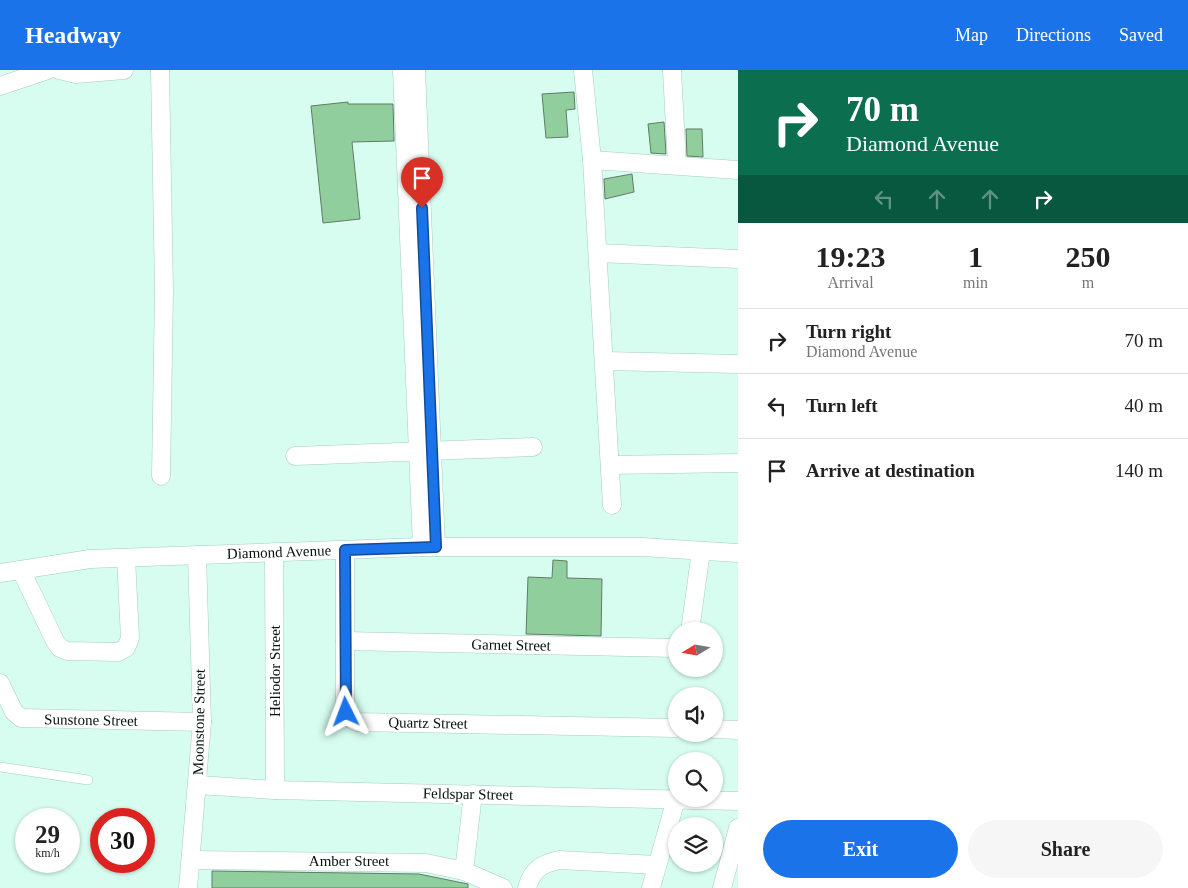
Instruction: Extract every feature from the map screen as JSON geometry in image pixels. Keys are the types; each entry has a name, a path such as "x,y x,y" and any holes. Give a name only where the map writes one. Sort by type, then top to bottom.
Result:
{"street":[{"path":"0,86 48,70"},
{"path":"58,70 76,74 124,70"},
{"path":"160,70 164,290 161,476"},
{"path":"402,70 412,149 429,547"},
{"path":"412,149 416,70"},
{"path":"583,70 592,160 612,505"},
{"path":"672,70 677,165"},
{"path":"592,160 738,170"},
{"path":"598,253 738,259"},
{"path":"605,361 738,364"},
{"path":"295,456 533,447"},
{"path":"610,465 738,463"},
{"name":"Diamond Avenue","path":"0,573 90,560 429,547 588,546 738,553"},
{"name":"Quartz Street","path":"345,550 345,707 348,717 357,722 668,728"},
{"path":"691,622 701,550"},
{"name":"Heliodor Street","path":"274,552 276,790"},
{"name":"Moonstone Street","path":"188,888 202,722 197,555"},
{"path":"21,570 60,648 68,651 118,652 126,648 130,638 126,558"},
{"name":"Garnet Street","path":"345,642 668,648"},
{"name":"Sunstone Street","path":"0,683 14,712 21,718 202,722"},
{"path":"723,729 738,730"},
{"name":"Feldspar Street","path":"198,785 276,790 668,799"},
{"path":"464,871 473,794"},
{"name":"Feldspar Street","path":"723,801 738,801"},
{"path":"651,888 674,807"},
{"path":"722,888 738,828"},
{"name":"Amber Street","path":"191,860 406,861 464,871 502,888"},
{"path":"528,888 533,872 540,866 560,860 657,865"}],"lane":[{"path":"0,767 88,780"}],"building":[{"path":"574,92 575,109 566,110 568,137 546,138 542,94"},
{"path":"348,102 348,104 393,104 394,141 352,142 360,219 323,223 311,106"},
{"path":"664,122 666,154 651,153 648,124"},
{"path":"686,129 702,129 703,157 687,156"},
{"path":"632,174 634,192 605,199 604,179"},
{"path":"553,560 567,561 567,578 602,579 601,636 526,634 528,577 552,578"},
{"path":"212,871 419,874 468,884 468,888 212,888"}],"route":[{"path":"346,712 345,550 436,547 422,208"}]}
